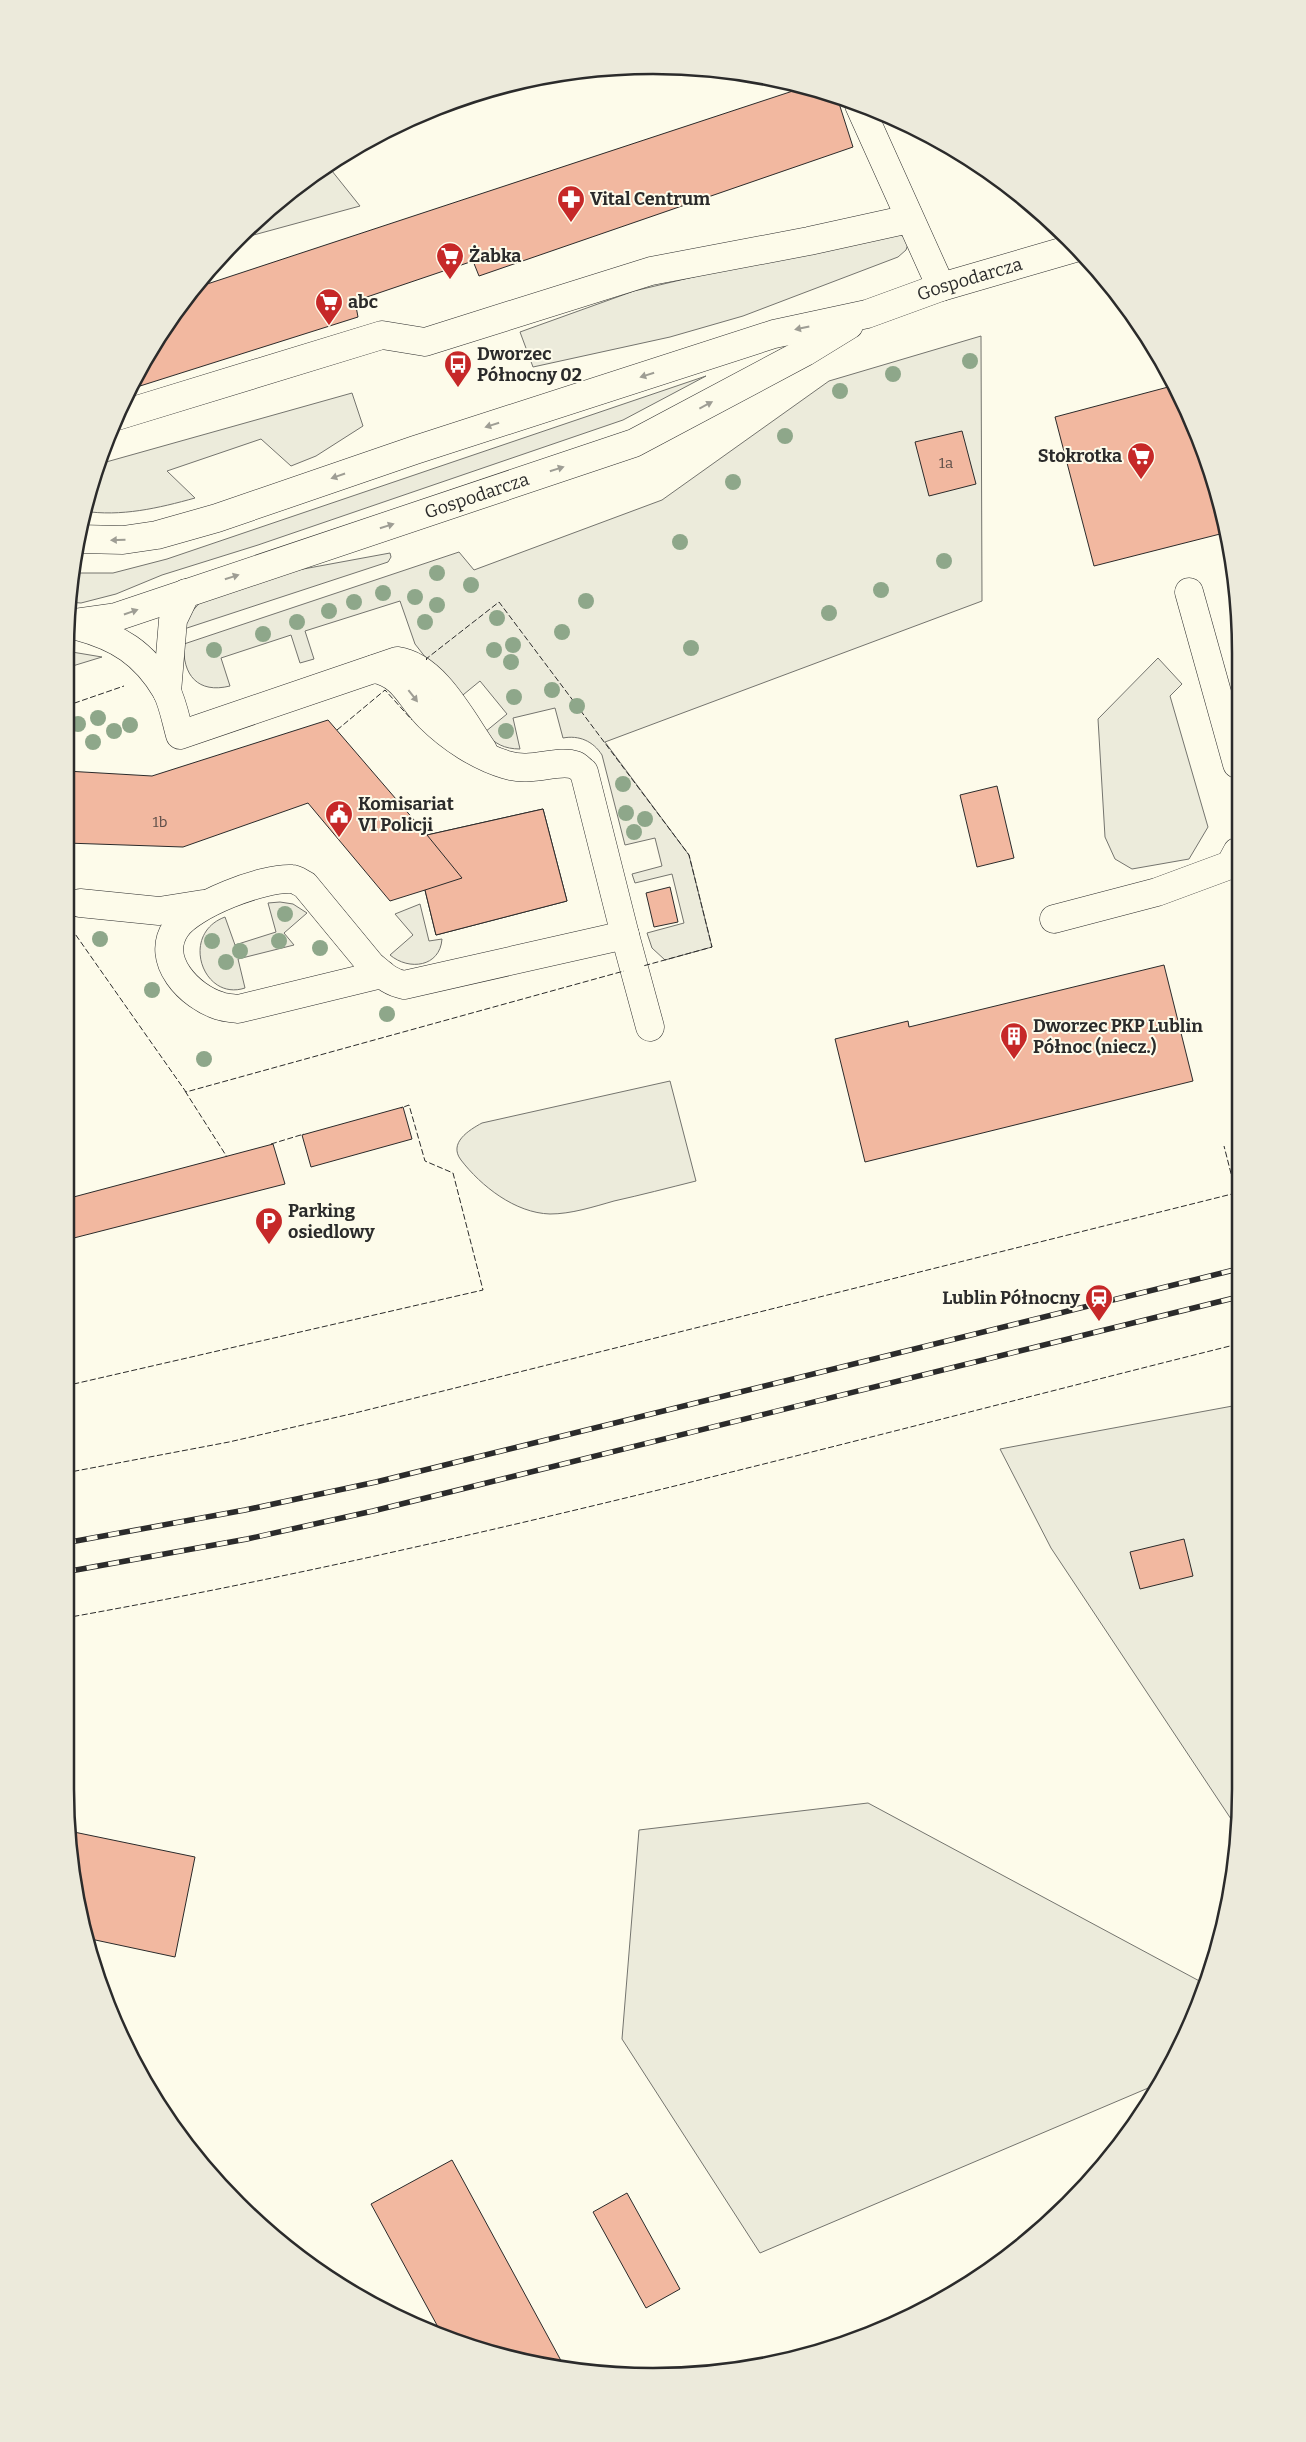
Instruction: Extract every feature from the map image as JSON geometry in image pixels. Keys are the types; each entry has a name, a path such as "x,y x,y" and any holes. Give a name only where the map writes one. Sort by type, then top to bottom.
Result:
{"street":[{"path":"863,113 909,219 917,230 941,287"},
{"path":"126,413 382,335 424,342 651,271 809,241 909,219"},
{"name":"Gospodarcza","path":"85,539 123,540 157,535 217,518 424,447 774,334 867,314 941,287 1069,250"},
{"name":"Gospodarcza","path":"75,623 116,617 634,443 804,352 867,314"},
{"path":"1189,592 1232,749"},
{"path":"167,692 173,620 186,593"},
{"path":"75,626 106,634 126,644 148,666 167,692 180,735 386,665 428,716 454,738 489,759 526,769 575,765 584,772 650,1027"},
{"path":"1054,919 1157,892 1230,865 1232,861"},
{"path":"80,903 158,911 204,904 274,880 294,879 305,885 371,964 392,983 404,985 625,935"},
{"path":"204,904 184,918 175,929 170,942 170,958 175,972 185,985 219,1006 238,1009 382,974"}],"shaded area":[{"path":"332,171 360,206 251,236 300,193"},
{"path":"900,234 909,241 906,250 898,257 743,316 670,337 533,367 520,332 634,291 828,245"},
{"path":"981,336 982,601 605,742 689,855 712,947 665,960 652,948 647,933 684,923 672,874 635,883 632,874 662,866 655,838 625,845 602,755 598,750 580,738 563,738 555,708 513,718 520,749 505,747 492,740 485,732 507,714 480,681 458,699 415,644 400,601 305,631 314,659 300,663 291,635 221,658 230,686 209,687 194,680 189,673 184,655 184,644 459,552 474,570 662,500 829,381"},
{"path":"706,376 623,420 258,545 162,575 116,594 76,603 80,573 113,573 167,559"},
{"path":"352,393 363,426 316,456 291,466 261,439 167,471 195,498 140,511 91,512 106,462"},
{"path":"390,553 391,557 388,562 184,629 188,616 204,598 287,572"},
{"path":"74,652 102,657 74,666"},
{"path":"1158,658 1182,684 1170,696 1208,827 1189,859 1132,869 1115,859 1105,837 1098,719"},
{"path":"268,903 293,904 307,913 284,933 294,945 238,959 245,988 230,990 218,985 208,976 202,964 200,951 203,937 211,926 225,917 235,945 276,932"},
{"path":"420,904 429,941 442,939 440,948 436,956 430,961 422,964 406,963 390,955 413,935 395,914"},
{"path":"670,1081 696,1181 582,1210 550,1214 524,1209 500,1196 469,1170 458,1154 457,1148 462,1138 471,1129 482,1123"},
{"path":"1232,1406 1231,1819 1051,1548 1000,1449"},
{"path":"868,1803 1200,1981 1173,2045 1150,2087 760,2253 622,2039 639,1830"}],"building":[{"path":"793,91 839,104 853,147 479,276 473,261 355,301 358,317 140,386 151,363 171,331 206,284"},
{"name":"Stokrotka","path":"1168,387 1202,467 1220,534 1094,566 1055,417"},
{"path":"962,431 976,484 929,496 915,442"},
{"path":"328,720 427,835 543,809 567,901 436,935 425,890 390,901 308,803 183,847 74,843 74,771 152,776"},
{"path":"997,786 1014,858 977,867 960,795"},
{"path":"543,809 567,901 436,935 425,890 462,878 427,835"},
{"path":"670,887 678,922 654,927 646,893"},
{"name":"Dworzec PKP Lublin Północ (niecz.)","path":"1164,965 1193,1081 865,1162 835,1039 908,1021 909,1027"},
{"path":"403,1107 412,1139 311,1167 302,1135"},
{"path":"273,1144 285,1184 74,1238 74,1197"},
{"path":"1184,1539 1193,1576 1140,1589 1130,1552"},
{"path":"76,1832 195,1857 175,1957 93,1940 85,1902"},
{"path":"452,2160 561,2360 503,2349 438,2327 371,2204"},
{"path":"627,2193 680,2289 646,2308 593,2212"}],"railway":[{"path":"74,1541 245,1510 376,1482 1232,1270"},
{"path":"74,1570 247,1539 373,1511 1232,1298"}],"fence":[{"path":"427,660 499,602 689,855 712,947 643,966"},
{"path":"74,703 124,686"},
{"path":"337,730 385,690 412,720"},
{"path":"74,932 186,1092 624,971"},
{"path":"185,1091 227,1157"},
{"path":"74,1384 483,1290 453,1173 425,1161 409,1105 401,1108"},
{"path":"271,1144 304,1134"},
{"path":"1224,1146 1232,1177"},
{"path":"74,1471 229,1442 355,1413 1232,1194"},
{"path":"74,1616 213,1590 507,1526 800,1455 1232,1346"}],"place":[{"name":"Vital Centrum","path":"571,223"},
{"name":"Żabka","path":"450,280"},
{"name":"abc","path":"329,326"},
{"name":"Dworzec Północny 02","path":"458,388"},
{"name":"Stokrotka","path":"1141,480"},
{"name":"Komisariat VI Policji","path":"339,838"},
{"name":"Dworzec PKP Lublin Północ (niecz.)","path":"1014,1060"},
{"name":"Parking osiedlowy","path":"269,1245"},
{"name":"Lublin Północny","path":"1099,1322"}]}
